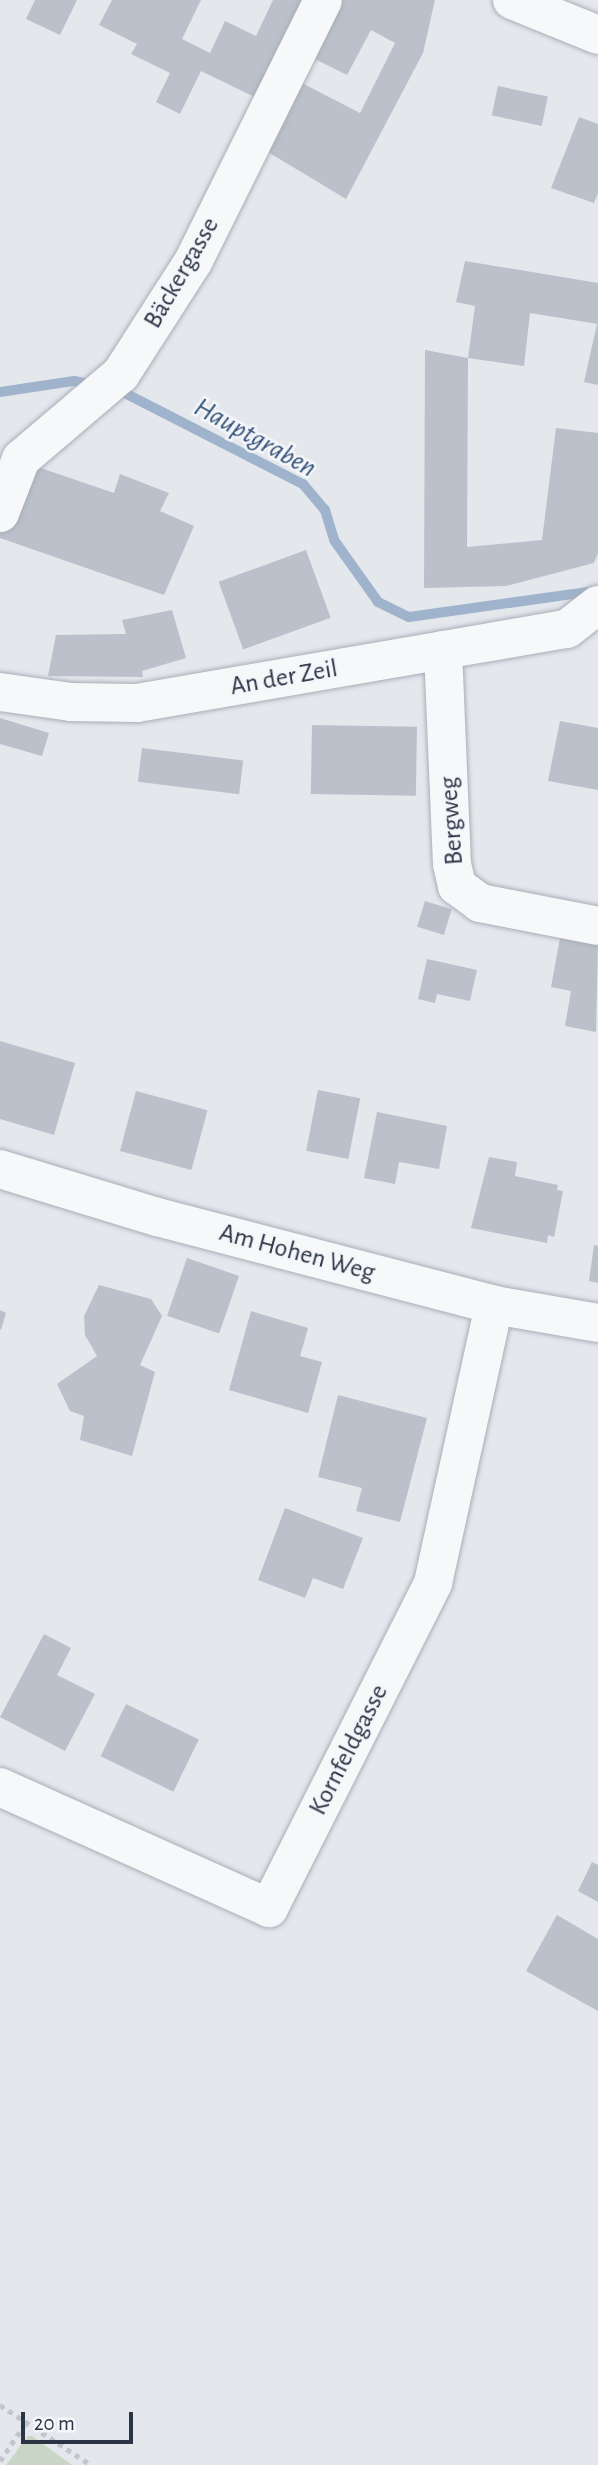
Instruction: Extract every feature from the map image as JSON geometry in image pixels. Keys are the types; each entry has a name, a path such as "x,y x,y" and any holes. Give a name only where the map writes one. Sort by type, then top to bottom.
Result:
{"street":[{"name":"Bäckergasse","path":"0,513 21,459 121,374 193,262 323,0"},
{"path":"512,0 598,35"},
{"path":"582,629 598,605"},
{"name":"An der Zeil","path":"0,692 71,702 137,703 582,629"},
{"name":"Bergweg","path":"443,650 452,864 457,886 480,903 598,926"},
{"name":"Am Hohen Weg","path":"0,1169 157,1217 495,1305 598,1323"},
{"name":"Kornfeldgasse","path":"0,1787 269,1909 433,1583 495,1305"}],"path":[{"path":"0,2405 91,2465"},
{"path":"0,2461 26,2422"}],"green space":[{"path":"28,2436 32,2436 72,2465 6,2465"}],"building":[{"path":"35,0 77,0 60,35 26,19"},
{"path":"112,0 201,0 182,39 210,53 225,21 256,36 273,0 315,0 265,102 201,71 180,114 156,102 170,73 131,54 137,44 99,25"},
{"path":"338,0 435,0 423,53 346,199 263,149 298,81 360,113 395,43 371,30 347,75 309,56"},
{"path":"498,86 548,97 542,126 492,115"},
{"path":"579,117 598,124 598,193 594,203 551,188"},
{"path":"465,261 598,283 598,324 530,313 524,366 468,358 475,306 456,302"},
{"path":"598,325 598,385 584,382"},
{"path":"425,350 468,358 467,547 542,540 556,428 598,433 598,553 594,563 506,586 424,588"},
{"path":"26,463 114,493 120,474 169,493 160,511 194,526 164,595 0,538 0,523"},
{"path":"306,550 331,618 243,649 219,582"},
{"path":"172,610 186,658 142,671 143,677 48,676 56,635 126,634 122,620"},
{"path":"0,718 49,733 42,756 0,744"},
{"path":"560,721 598,728 598,790 548,781"},
{"path":"312,725 417,727 416,796 311,794"},
{"path":"142,748 243,760 239,794 138,782"},
{"path":"425,901 452,909 444,935 417,927"},
{"path":"560,938 598,945 596,1032 565,1026 571,991 551,987"},
{"path":"427,959 477,970 470,1001 437,994 435,1003 418,999"},
{"path":"0,1041 75,1063 54,1135 0,1119"},
{"path":"318,1090 360,1098 348,1159 306,1151"},
{"path":"136,1091 207,1110 191,1170 120,1151"},
{"path":"377,1112 447,1126 439,1169 399,1162 395,1184 364,1178"},
{"path":"489,1157 517,1162 515,1176 558,1185 557,1190 563,1191 554,1237 548,1235 547,1243 471,1228"},
{"path":"594,1245 598,1246 598,1283 589,1281"},
{"path":"187,1258 239,1276 219,1334 167,1316"},
{"path":"99,1285 151,1299 162,1316 140,1365 155,1372 132,1456 80,1440 84,1416 70,1411 57,1384 97,1356 85,1335 84,1316"},
{"path":"0,1310 6,1313 1,1330 0,1329"},
{"path":"251,1311 308,1328 300,1356 322,1362 308,1413 229,1390"},
{"path":"338,1395 427,1418 400,1522 356,1511 362,1488 318,1477"},
{"path":"285,1508 363,1538 343,1589 313,1578 305,1598 258,1580"},
{"path":"44,1634 71,1648 57,1675 95,1694 65,1751 0,1717"},
{"path":"126,1704 199,1740 173,1792 101,1756"},
{"path":"592,1862 598,1865 598,1902 578,1891"},
{"path":"557,1915 598,1939 598,2011 526,1971"}],"waterway":[{"name":"Hauptgraben","path":"0,392 74,381 95,385"},
{"name":"Hauptgraben","path":"115,388 303,484 325,510 334,540 378,602 409,617 595,591"}]}
